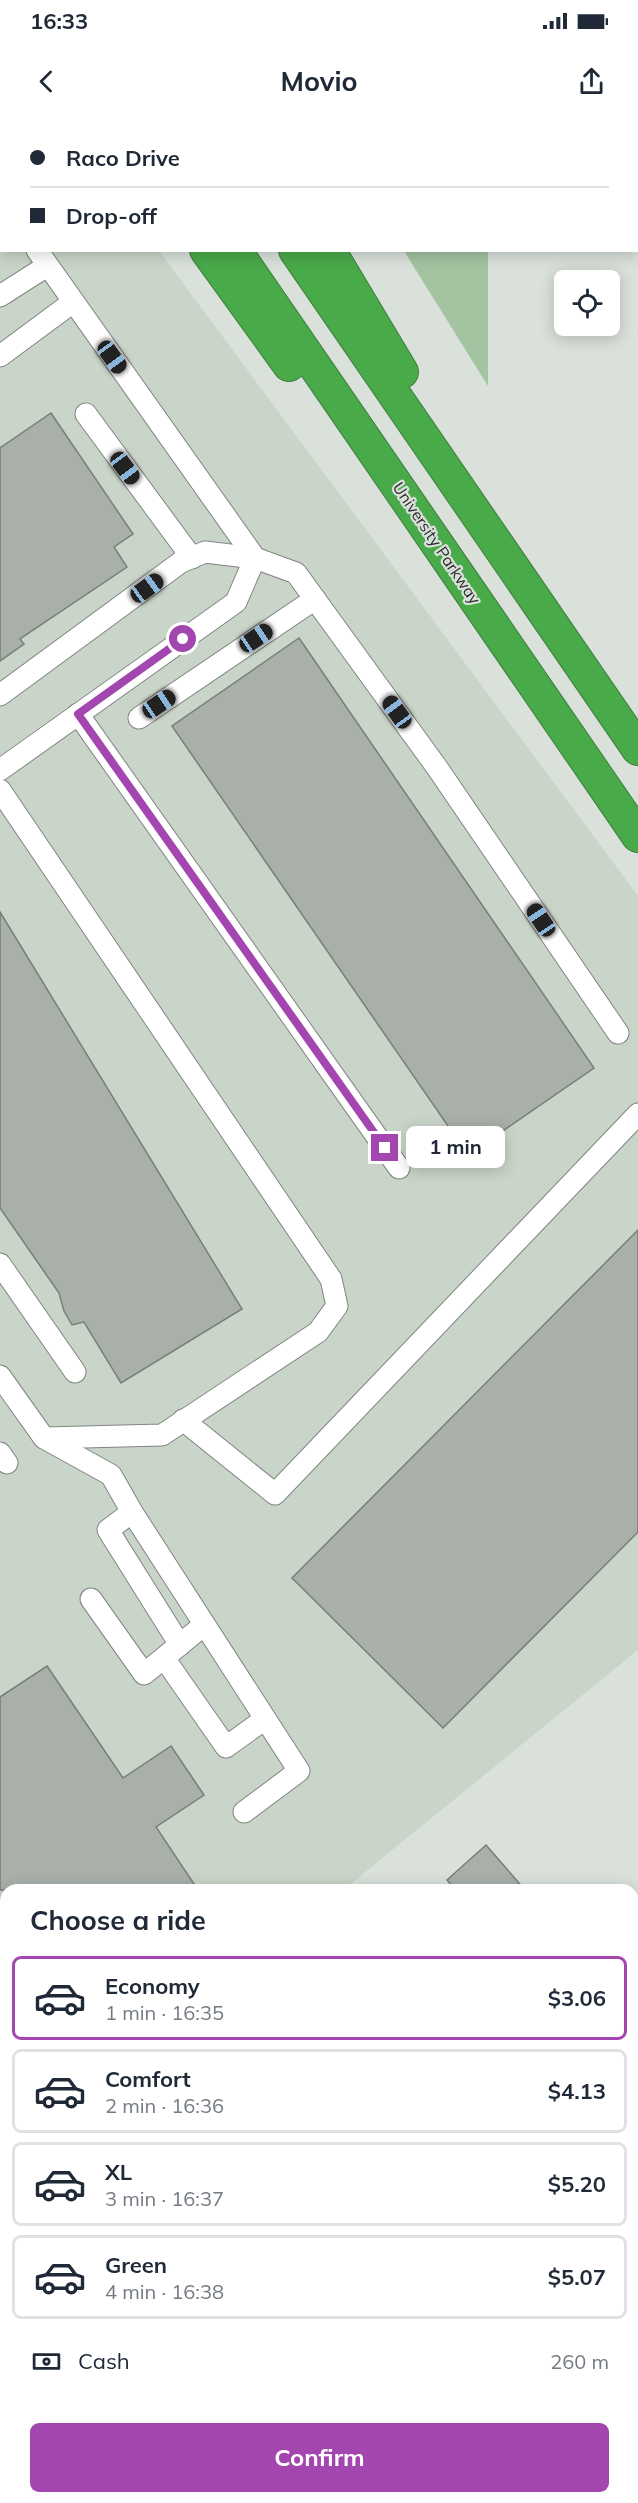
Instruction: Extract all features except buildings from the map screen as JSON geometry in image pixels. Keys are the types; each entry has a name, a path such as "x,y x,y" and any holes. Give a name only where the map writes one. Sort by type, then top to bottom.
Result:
{"highway":[{"path":"207,252 463,607 523,669"},
{"name":"University Parkway","path":"237,252 638,836"},
{"path":"296,252 638,749"},
{"path":"330,252 432,423 486,526"}],"street":[{"path":"0,296 42,258 255,558"},
{"path":"0,356 73,302"},
{"path":"86,414 192,558"},
{"path":"0,695 182,562 205,552 255,558 296,573 438,769 618,1033"},
{"path":"0,770 236,602 255,558"},
{"path":"139,718 315,598"},
{"path":"78,714 399,1168"},
{"path":"0,790 331,1279 337,1306 318,1332 162,1435 44,1438"},
{"path":"183,1420 276,1494 638,1114"},
{"path":"0,1264 75,1372"},
{"path":"0,1376 44,1438 111,1475 132,1512 299,1771 244,1812"},
{"path":"132,1512 108,1530 226,1747 265,1719"},
{"path":"91,1599 144,1674 204,1625"}],"shaded area":[{"path":"0,252 160,252 638,896 638,1650 350,1884 0,1884"}],"green space":[{"path":"405,252 488,252 488,386"}],"route":[{"path":"183,639 78,714 385,1148"}]}
